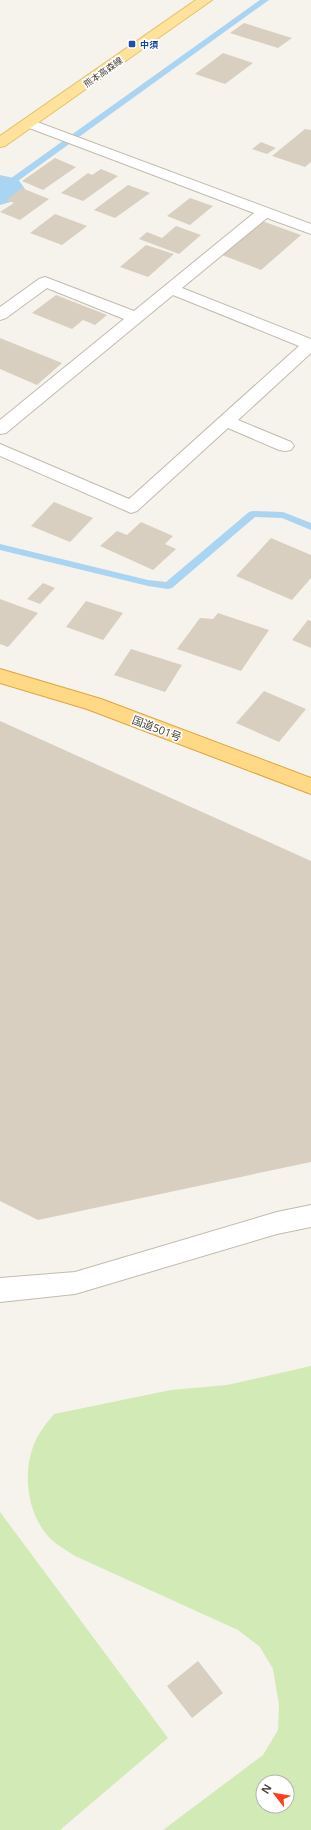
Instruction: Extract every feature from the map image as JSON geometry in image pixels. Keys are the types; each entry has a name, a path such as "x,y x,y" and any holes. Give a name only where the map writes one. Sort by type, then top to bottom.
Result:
{"highway":[{"name":"国道501号","path":"0,676 94,704 311,786"}],"main road":[{"name":"熊本高森線","path":"0,143 205,0"}],"street":[{"path":"29,123 311,229"},
{"path":"0,429 265,212"},
{"path":"0,315 45,282 136,318"},
{"path":"0,449 131,507 311,345 171,289"},
{"path":"226,421 285,446"},
{"path":"0,1290 75,1283 277,1223 311,1216"},
{"path":"0,1299 40,1286"}],"green space":[{"path":"311,1366 311,1830 163,1830 263,1755 278,1730 279,1705 273,1669 260,1647 238,1630 75,1556 59,1546 46,1534 39,1523 30,1500 28,1474 32,1450 38,1435 54,1414 171,1390 227,1385"},
{"path":"0,1512 168,1738 60,1830 0,1830"}],"building":[{"path":"244,23 292,38 278,48 230,33"},
{"path":"223,53 253,63 225,84 195,74"},
{"path":"305,129 311,130 311,162 305,167 272,156"},
{"path":"261,142 276,148 267,154 252,149"},
{"path":"55,158 76,167 43,190 22,181"},
{"path":"101,169 118,176 83,201 61,193 88,173 92,175"},
{"path":"128,185 150,193 115,218 94,210"},
{"path":"22,188 49,199 20,220 0,212 14,203 6,200"},
{"path":"190,198 213,206 190,225 167,216"},
{"path":"55,214 87,226 62,245 30,233"},
{"path":"262,221 301,235 261,270 222,255"},
{"path":"176,226 201,235 179,254 139,239 147,232 162,238"},
{"path":"146,245 174,254 148,277 120,267"},
{"path":"56,295 107,315 95,325 83,320 72,329 32,313"},
{"path":"0,338 62,363 37,385 0,369"},
{"path":"54,502 93,518 70,542 31,526"},
{"path":"141,522 173,536 165,544 176,549 153,570 100,546 117,531 127,535"},
{"path":"271,538 311,555 311,578 292,600 236,576"},
{"path":"43,583 55,588 40,604 27,599"},
{"path":"0,599 38,613 8,647 0,644"},
{"path":"86,601 123,613 103,640 66,627"},
{"path":"218,613 269,630 241,671 177,649 200,618 213,619"},
{"path":"308,620 311,621 311,648 292,640"},
{"path":"131,649 182,665 165,692 114,675"},
{"path":"264,691 306,709 279,742 236,723"},
{"path":"0,721 311,861 311,1162 38,1220 0,1201"},
{"path":"198,1661 223,1693 192,1718 167,1686"}],"waterway":[{"path":"1,189 265,0"},
{"path":"0,547 148,583 168,586 253,514 283,515 311,527"}],"place":[{"name":"中須","path":"132,44"}]}
